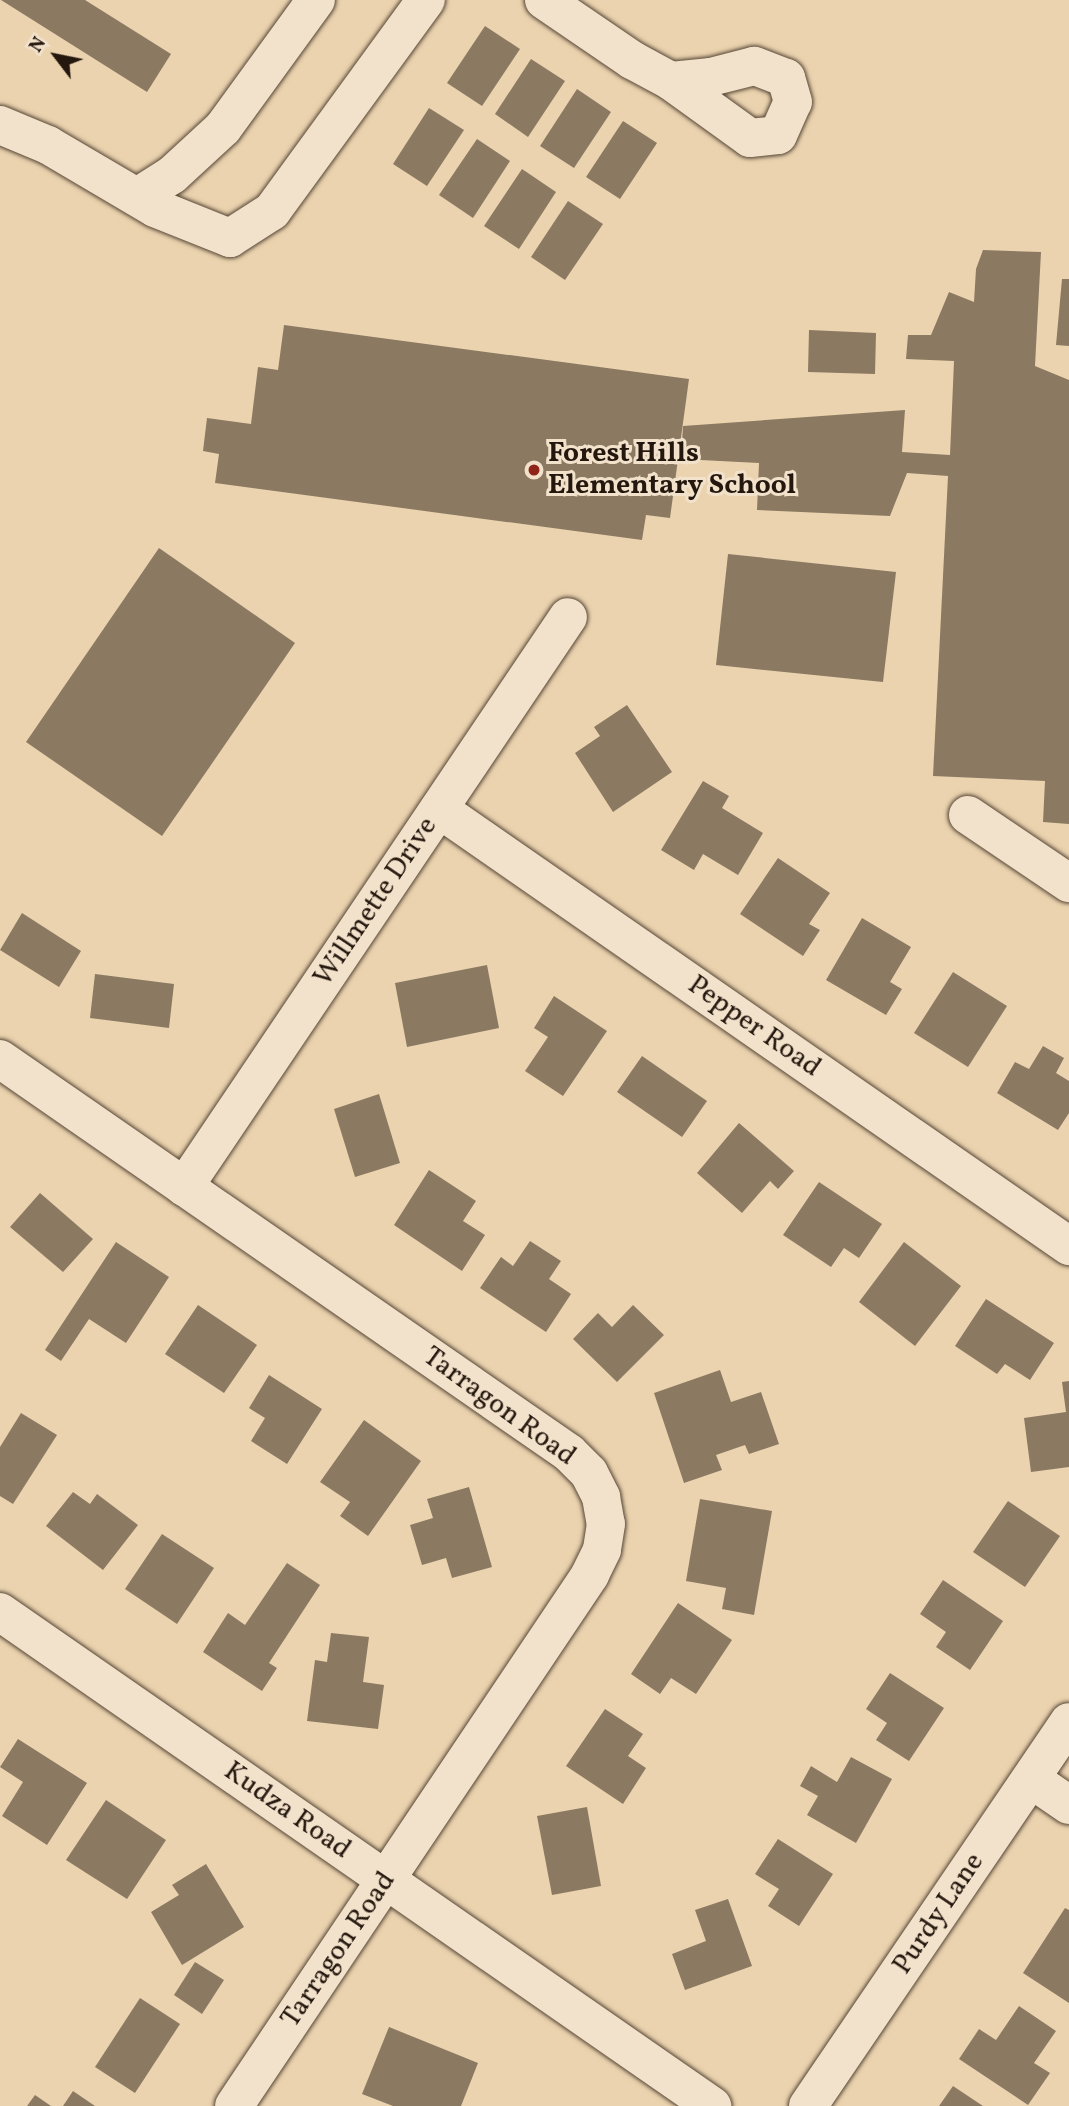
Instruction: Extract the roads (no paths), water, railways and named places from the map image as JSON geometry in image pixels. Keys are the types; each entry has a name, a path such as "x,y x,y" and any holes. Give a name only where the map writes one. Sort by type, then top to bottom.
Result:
{"street":[{"path":"137,197 172,175 223,128 316,0"},
{"path":"0,125 48,145 155,208 230,238 272,211 426,0"},
{"path":"544,0 632,60 671,82"},
{"name":"Willmette Drive","path":"184,1186 568,617"},
{"name":"Pepper Road","path":"439,809 1069,1246"},
{"path":"968,815 1069,883"},
{"name":"Tarragon Road","path":"0,1059 569,1453 589,1473 601,1497 606,1524 602,1550 590,1575 234,2106"},
{"name":"Kudza Road","path":"0,1612 712,2106"},
{"name":"Purdy Lane","path":"808,2106 1069,1722"},
{"path":"1031,1779 1069,1805"}],"place":[{"name":"Forest Hills Elementary School","path":"534,470"}]}
